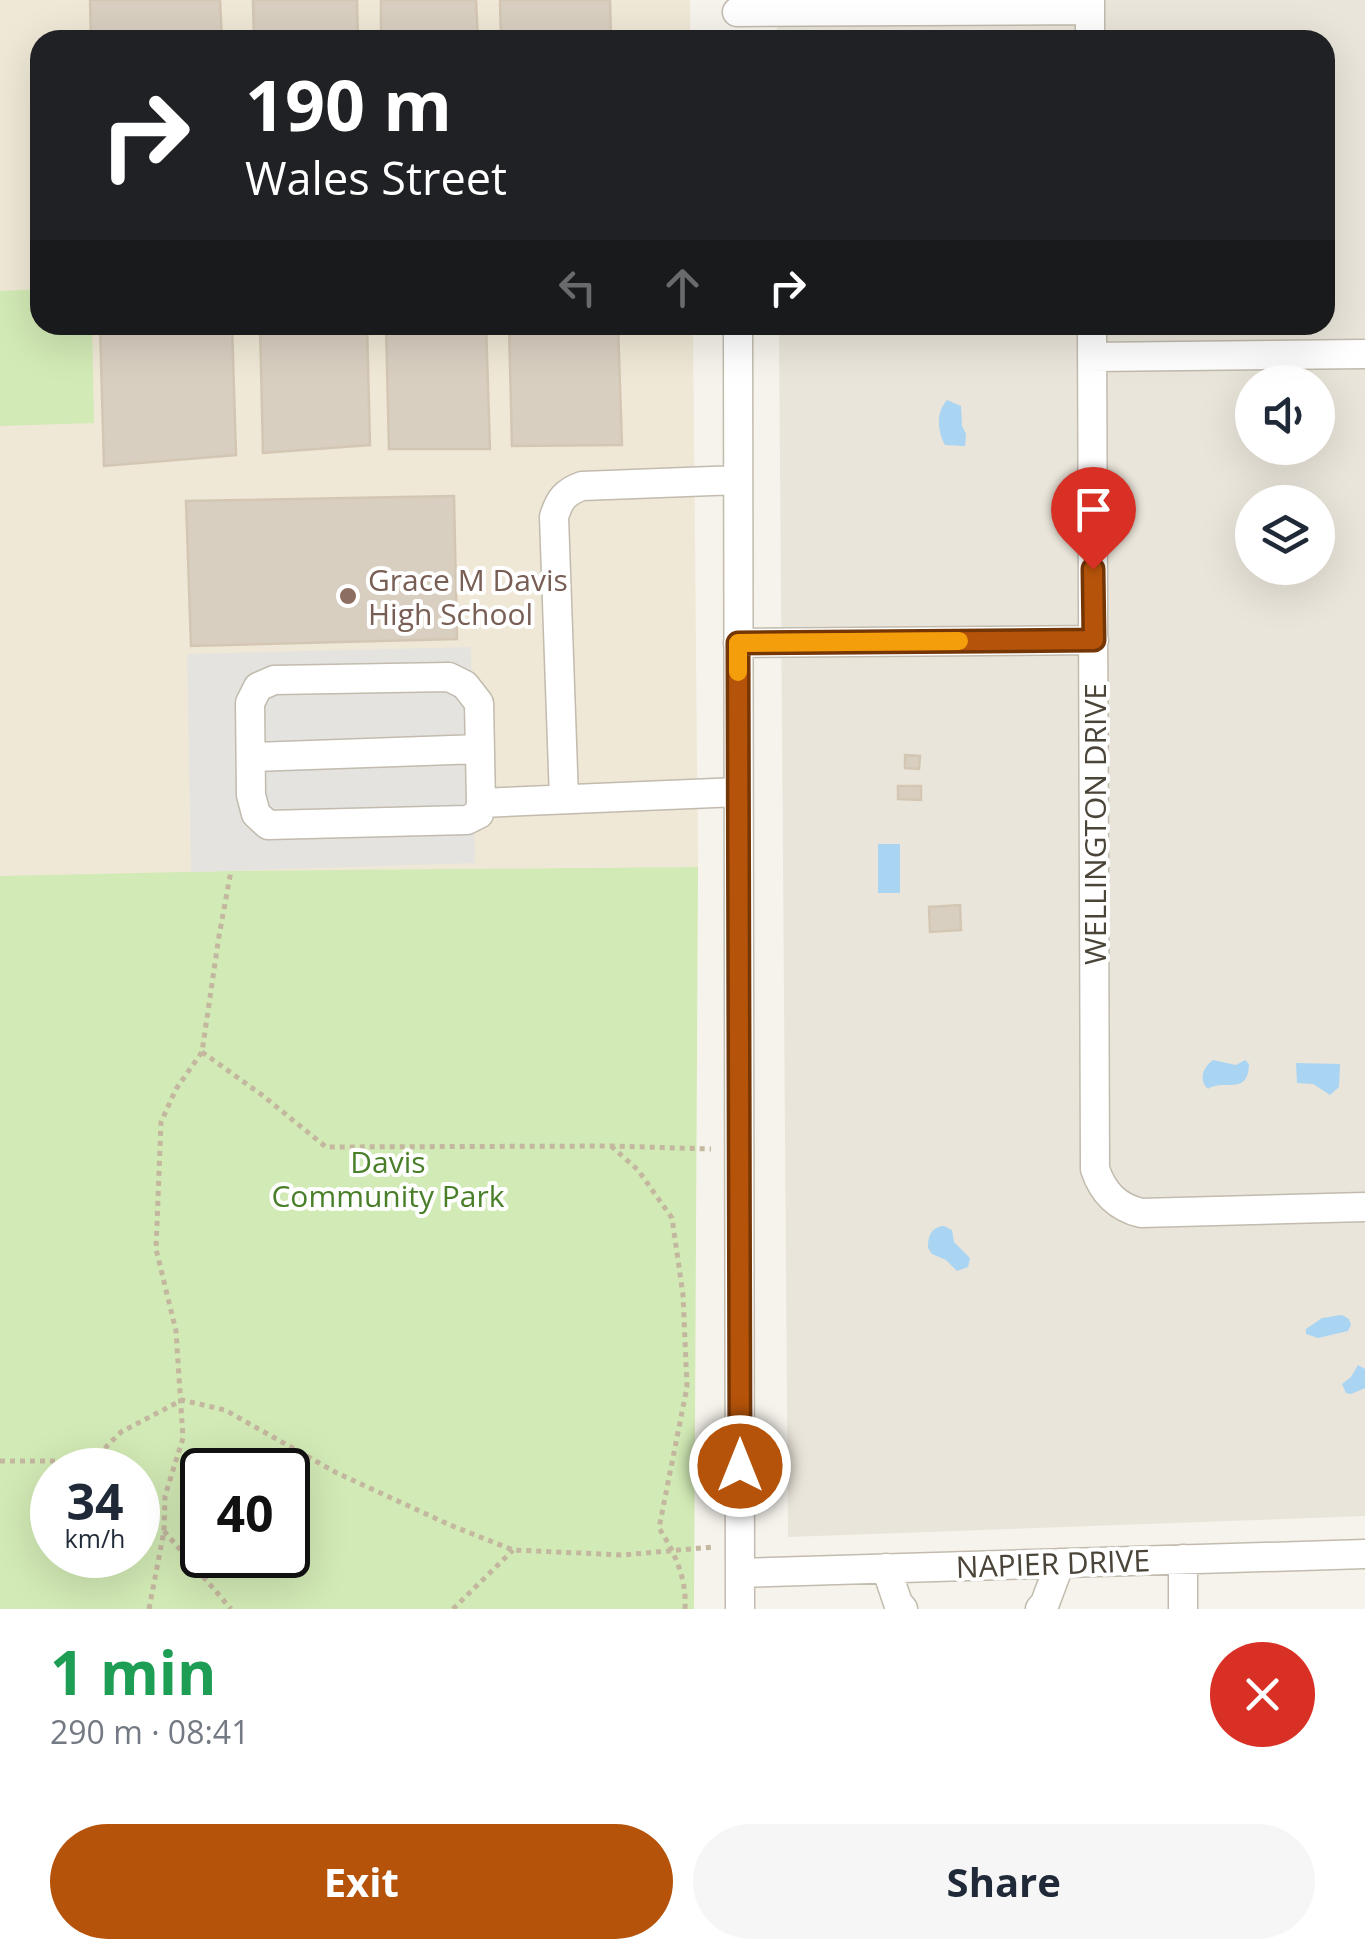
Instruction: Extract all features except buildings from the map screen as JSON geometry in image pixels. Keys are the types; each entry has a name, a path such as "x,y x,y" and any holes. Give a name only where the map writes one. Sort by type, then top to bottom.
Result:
{"street":[{"path":"738,17 1090,5"},
{"path":"738,335 740,1609"},
{"name":"WELLINGTON DRIVE","path":"1092,335 1095,1170 1112,1199 1141,1214 1365,1207"},
{"path":"1092,356 1365,354"},
{"path":"564,799 554,517 558,503 568,491 582,486 738,480"},
{"path":"738,643 1094,640"},
{"path":"450,676 465,685 478,703 480,750 481,802 478,814 467,820 268,825 256,814 251,795 250,702 258,687 274,680 450,676"},
{"path":"250,757 480,750"},
{"path":"481,802 738,792"},
{"name":"NAPIER DRIVE","path":"740,1559 886,1568 1365,1554"},
{"path":"1183,1559 1183,1609"},
{"path":"1040,1609 1060,1563"},
{"path":"886,1568 903,1609"}],"path":[{"path":"149,1609 164,1531 166,1496 182,1438 176,1332 156,1248 161,1122 176,1088 202,1052 232,871"},
{"path":"202,1052 326,1147 612,1146 739,1150"},
{"path":"612,1146 638,1170 672,1218 684,1295 687,1387 659,1528 674,1550 686,1591 686,1609"},
{"path":"0,1461 92,1460 121,1432 182,1400 224,1410 336,1473 513,1550 623,1555 674,1550 740,1559"},
{"path":"164,1531 231,1609"},
{"path":"454,1609 513,1550"}],"shaded area":[{"name":"Grace M Davis High School","path":"0,0 690,0 690,30 30,30 30,335 693,335 698,867 0,880"},
{"path":"777,0 1365,0 1365,1516 788,1537 779,335 1335,335 1335,30 777,30"},
{"path":"471,647 475,863 191,872 187,654"}],"green space":[{"path":"30,290 30,335 92,335 94,423 0,426 0,291"},
{"name":"Davis Community Park","path":"698,867 694,1609 0,1609 0,876"}],"water":[{"path":"947,400 961,406 965,446 945,445 942,440 939,416"},
{"path":"878,844 900,844 900,893 878,893"},
{"path":"1213,1060 1236,1065 1245,1060 1249,1064 1248,1074 1240,1084 1208,1089 1203,1074"},
{"path":"1296,1063 1340,1064 1339,1087 1330,1095 1313,1084 1297,1083"},
{"path":"944,1226 952,1230 954,1242 970,1258 968,1267 957,1271 928,1248 931,1233"},
{"path":"1342,1315 1349,1319 1348,1331 1318,1338 1306,1334 1306,1329 1322,1318"},
{"path":"1358,1365 1365,1369 1365,1388 1346,1393 1342,1384"}],"slow traffic":[{"path":"738,672 738,643 959,641"}],"place":[{"name":"Grace M Davis High School","path":"348,596"}],"route":[{"path":"740,1466 738,643 1094,640 1093,569"}]}
